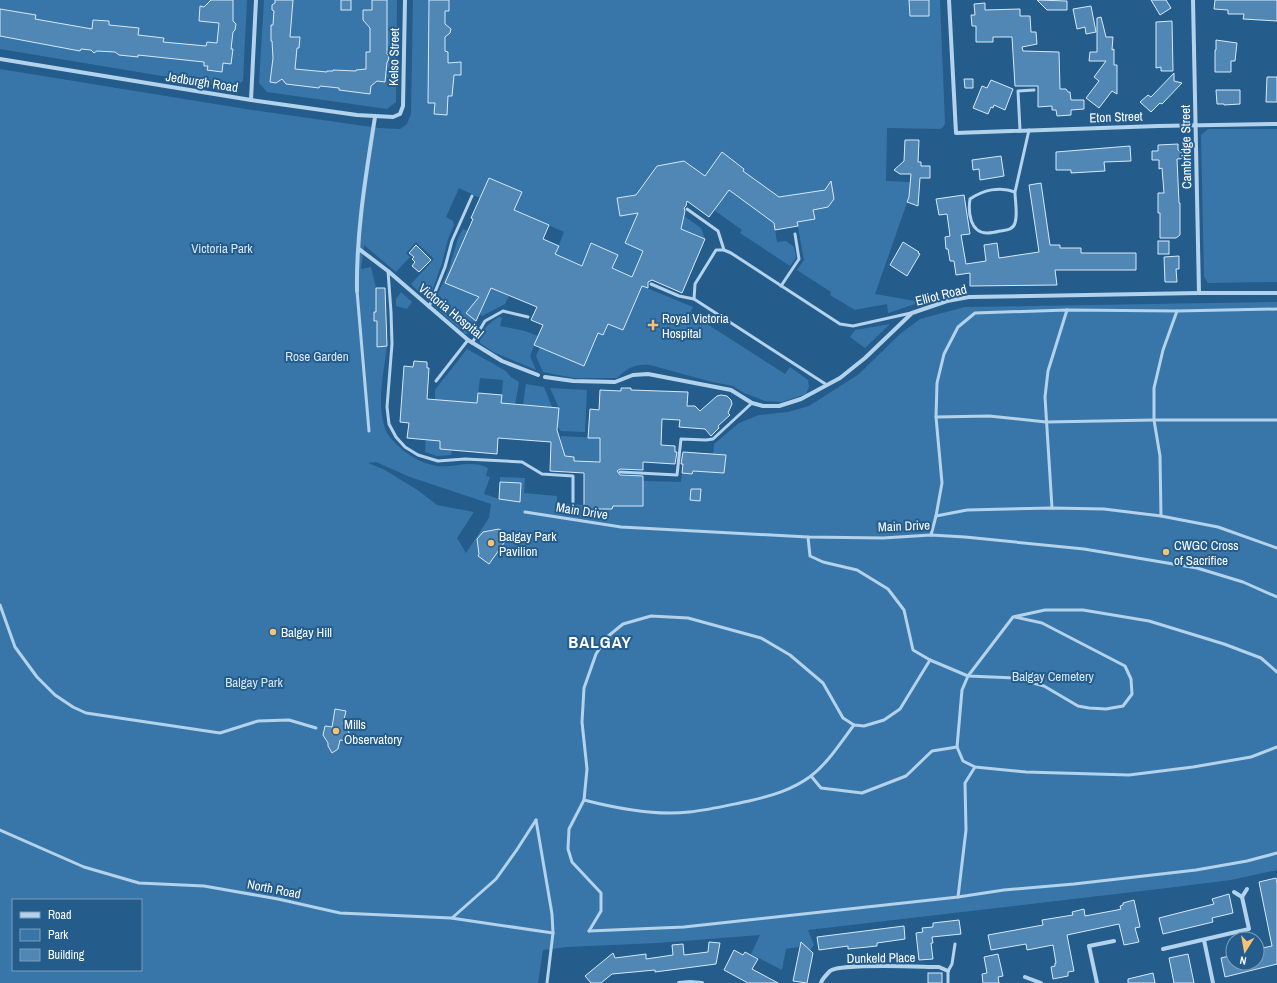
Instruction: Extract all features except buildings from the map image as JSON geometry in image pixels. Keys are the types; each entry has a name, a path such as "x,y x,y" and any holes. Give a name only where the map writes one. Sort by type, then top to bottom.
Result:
{"street":[{"path":"251,100 256,0"},
{"name":"Kelso Street","path":"400,114 403,106 405,0"},
{"name":"Eton Street","path":"949,0 956,133 1196,125 1277,124"},
{"name":"Cambridge Street","path":"1193,0 1199,293"},
{"name":"Jedburgh Road","path":"0,59 251,100 375,117 393,118 400,114"},
{"path":"357,291 361,212 375,117"},
{"name":"Victoria Hospital","path":"359,249 388,271 472,343 502,362 538,375"},
{"name":"Elliot Road","path":"545,377 573,381 615,382 633,375 648,374 731,390 752,403 763,406 780,406 802,400 840,378 865,358 912,313 948,301 969,297 1277,293"},
{"path":"1163,948 1249,929 1242,897 1247,889"},
{"path":"1234,892 1242,897"},
{"path":"1204,940 1213,983"},
{"path":"1097,983 1089,946 1114,942"},
{"name":"Dunkeld Place","path":"821,983 831,970 846,967 939,968 948,971"},
{"path":"1025,977 1041,983"},
{"path":"679,983 702,983"}],"lane":[{"path":"1020,130 1018,91 1034,90"},
{"path":"1014,192 999,189 983,192 970,200 969,209 971,219 975,227 980,232 988,233 1010,230 1015,224 1016,214 1014,192 1029,130"},
{"path":"429,307 445,267 452,240 472,196"},
{"path":"687,209 718,231 724,250"},
{"path":"781,286 799,259 795,234"},
{"path":"694,299 695,284 706,266 716,250 724,250 731,253 840,324 852,326 912,313"},
{"path":"388,271 392,344 387,407 389,424 396,437 405,447 418,455 438,461 471,460 522,462 542,474 573,476 573,502"},
{"path":"651,284 680,296 694,299 827,385"},
{"path":"357,291 369,431"},
{"path":"931,535 942,483 936,417 937,383 944,354 958,327 975,313 1067,310 1177,311 1277,309"},
{"path":"1052,508 1045,397 1048,371 1067,310"},
{"path":"472,343 485,321 503,311 528,317"},
{"path":"1161,516 1160,456 1154,420 1154,388 1163,350 1177,311"},
{"path":"436,381 468,340"},
{"path":"620,472 677,474 681,439 714,439 752,403"},
{"path":"936,417 989,416 1046,422 1277,420"},
{"path":"936,516 967,510 1052,508 1104,509 1161,516 1218,527 1277,548"},
{"name":"Main Drive","path":"525,512 621,527 808,537 883,538 931,535 981,538 1084,549 1197,568 1243,582 1277,597"},
{"path":"808,537 810,556 823,562 857,570 888,589 904,610 913,650 930,660 968,676 1015,678 1044,686 1078,706 1089,708 1106,709 1123,706 1132,694 1131,678 1125,666 1042,623 1013,617"},
{"path":"0,605 15,647 37,677 55,695 73,707 86,713 220,733 258,721 289,720 316,728"},
{"path":"1277,672 1261,658 1224,644 1149,621 1083,610 1045,610 1013,617 968,676 962,690 957,747 963,761 975,767 1026,772 1129,775 1192,767 1251,756 1277,747"},
{"path":"930,660 900,709 884,720 864,726 854,725 843,718 823,683 790,655 761,638 688,618 651,616 623,624 607,638 596,654 584,688 582,722 587,769 584,800 569,829 568,849 572,862 600,893 601,911 589,931 684,927 958,897 1004,890 1074,884 1196,870 1247,861 1277,853"},
{"path":"584,800 614,808 662,812 688,812 732,805 773,795 794,786 811,776 824,764 854,725"},
{"path":"811,776 821,788 862,793 906,776 932,751 957,747"},
{"path":"958,897 966,830 966,783 975,767"},
{"path":"451,918 496,879 536,820 552,914 553,933 547,983"},
{"name":"North Road","path":"0,830 84,868 139,884 204,886 340,913 451,918 553,933"},
{"path":"948,983 948,971 952,964 955,944"}],"green space":[{"path":"0,0 247,0 243,81 234,88 0,49"},
{"path":"264,0 397,0 396,102 387,109 267,92 259,83"},
{"path":"413,0 940,0 945,124 941,129 887,128 886,181 910,182 909,197 875,294 921,302 888,313 887,304 855,310 830,295 831,292 797,270 804,260 797,222 814,219 813,210 825,205 828,207 834,199 832,188 828,185 825,190 823,189 811,200 810,192 779,197 743,171 744,168 722,153 705,176 684,161 657,166 639,190 639,194 617,198 620,216 661,209 641,226 633,223 625,243 643,251 638,279 631,276 623,295 623,273 612,268 618,255 591,243 585,257 594,261 574,277 579,264 563,258 541,276 556,252 564,232 514,210 522,192 489,178 480,198 459,188 446,217 453,221 454,225 448,239 442,263 431,294 422,295 411,284 434,259 416,242 406,253 410,257 396,272 364,245 361,269 371,267 376,288 376,312 374,312 374,321 377,322 377,346 387,346 381,396 382,415 385,429 392,440 404,451 424,462 437,466 476,464 488,468 486,476 490,477 484,494 499,499 521,483 500,482 500,477 525,478 524,493 557,496 557,503 584,505 584,509 612,509 613,506 643,506 643,481 681,482 682,473 692,474 693,471 724,473 726,455 713,454 714,444 739,423 759,415 788,412 809,406 859,374 900,334 920,319 965,307 1277,302 1277,870 1231,880 808,930 814,945 810,950 802,943 798,947 786,949 782,970 751,954 760,935 657,943 567,947 543,950 538,983 0,983 0,69 252,110 379,128 400,129 407,124 411,114","holes":["376,462 410,477 491,504 489,518 466,553 457,538 474,512 437,505 419,491 385,470 368,463"]},
{"path":"1208,129 1277,129 1277,282 1208,283 1204,277 1201,135"},
{"path":"729,190 774,223 777,242 786,241 794,247 796,258 790,266 740,233 742,230 714,210"},
{"path":"681,215 701,228 705,239 668,224"},
{"path":"463,229 468,231 445,283 485,300 491,288 509,296 505,304 482,316 471,307 467,313 477,322 471,333 465,334 433,305 449,269 458,238"},
{"path":"642,286 693,307 690,313 785,374 790,367 808,380 809,387 806,394 782,402 765,401 744,393 733,386 712,382 650,365 632,367 617,378 574,378 543,372 536,356 549,327 598,333 603,335 608,324 623,330"},
{"path":"401,292 412,302 407,309 396,306 396,299"},
{"path":"499,317 502,318 500,326 525,331 538,336 530,356 536,370 493,352 480,343 483,331 492,321"},
{"path":"890,324 865,348 850,337 855,330"},
{"path":"467,349 506,371 511,377 519,382 515,405 501,403 503,380 480,378 477,403 435,400 435,390"},
{"path":"526,384 544,387 552,407 523,405"},
{"path":"550,388 587,390 585,432 561,431 557,426 559,408"},
{"path":"442,424 440,449 452,450 451,455 437,456 425,452 426,434"},
{"path":"561,436 600,438 600,462 584,462 574,468 574,457 564,456"}],"place":[{"name":"Royal Victoria Hospital","path":"653,325"},
{"name":"Balgay Park Pavilion","path":"491,543"},
{"name":"CWGC Cross of Sacrifice","path":"1166,552"},
{"name":"Balgay Hill","path":"273,632"},
{"name":"Mills Observatory","path":"336,731"}],"district":[{"name":"BALGAY","path":"600,641"}],"park label":[{"name":"Victoria Park","path":"222,248"},
{"name":"Rose Garden","path":"317,356"},
{"name":"Balgay Cemetery","path":"1053,676"},
{"name":"Balgay Park","path":"254,682"}]}
